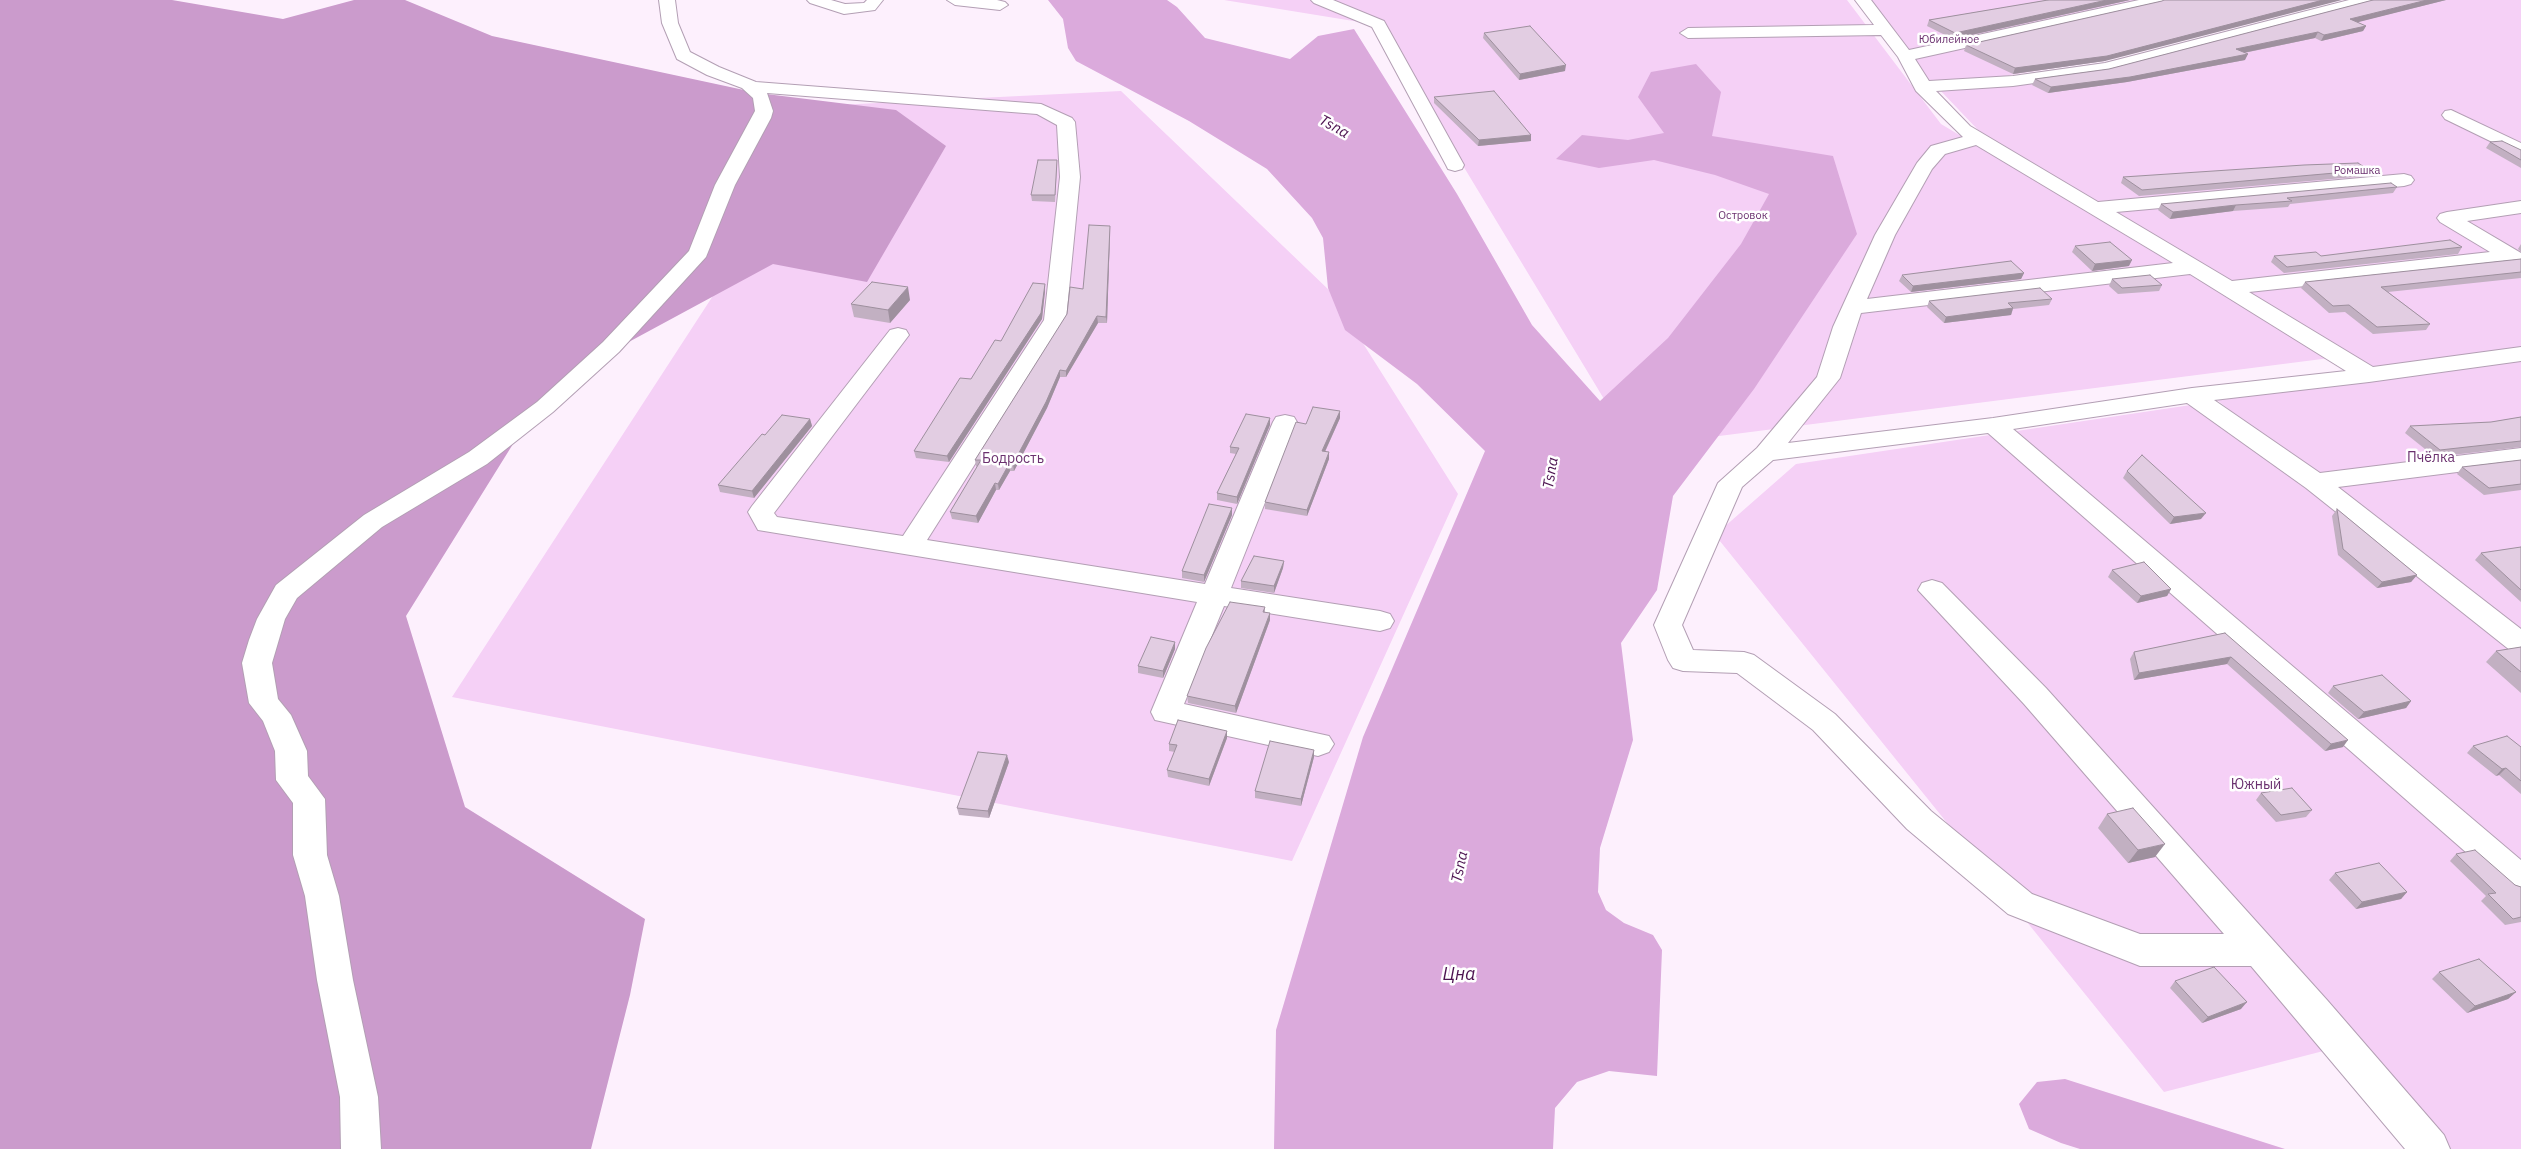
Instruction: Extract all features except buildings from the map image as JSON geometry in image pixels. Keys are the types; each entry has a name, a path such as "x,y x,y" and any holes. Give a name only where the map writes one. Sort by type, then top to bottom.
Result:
{"street":[{"path":"667,0 670,23 683,55 692,62 751,87 1041,109 1066,122 1070,177 1055,320 910,546"},
{"path":"815,0 844,9 869,7 875,0"},
{"path":"955,0 1000,5"},
{"path":"1319,0 1378,24 1454,165"},
{"path":"1863,0 1904,56 1922,87 1946,114 1978,139 2194,267 2369,375"},
{"path":"1904,56 1954,47 2158,0"},
{"path":"1922,87 2013,81 2106,68 2367,0"},
{"path":"1688,33 1886,30"},
{"path":"361,1149 359,1096 335,980 322,896 310,856 309,799 292,780 291,751 276,715 264,704 260,690 257,663 271,618 286,592 373,521 478,458 545,407 611,347 665,287 685,270 705,240 725,185 762,118 764,110 761,97 751,87"},
{"path":"2451,115 2521,150"},
{"path":"1978,139 1938,150 1924,167 1885,235 1853,307 1828,378 1766,453 1731,483 1668,625 1682,660 1744,663 1824,722 1919,820 2020,904 2140,950 2259,950"},
{"path":"2095,208 2404,180"},
{"path":"2516,258 2447,218 2521,207"},
{"path":"2227,288 2516,258"},
{"path":"1853,307 2194,267"},
{"path":"898,335 762,512 767,524 1380,621"},
{"path":"1766,453 1993,425 2192,395 2369,375 2521,354"},
{"path":"2192,395 2315,482 2521,644"},
{"path":"1285,422 1212,594 1166,712 1318,744"},
{"path":"1993,425 2521,880"},
{"path":"2315,482 2521,456"},
{"path":"1932,590 2035,696 2259,950 2430,1149"}],"green space":[{"name":"Островок","path":"1224,0 1847,0 1941,124 2330,358 1633,447 1378,25"},
{"name":"Юбилейное","path":"1867,0 2337,0 2068,66 1991,78 1930,81"},
{"name":"Ромашка","path":"2366,0 2521,0 2521,352 2376,372 1980,132 1937,87 2076,72"},
{"name":"Бодрость","path":"1121,91 1330,291 1458,494 1292,861 452,697 837,105"},
{"name":"Пчёлка","path":"2521,357 2521,644 2217,400 2360,377"},
{"name":"Южный","path":"2204,403 2521,660 2521,1149 2436,1149 2339,1047 2164,1092 1715,535 1796,464"}],"shaded area":[{"path":"0,0 172,0 283,19 354,0 405,0 492,36 758,93 896,110 946,146 867,282 773,264 625,344 513,444 406,616 465,807 645,919 630,995 591,1149 0,1149"}],"water":[{"name":"Цна","path":"1048,0 1167,0 1177,7 1205,38 1290,59 1318,36 1354,29 1457,194 1532,325 1600,401 1668,338 1741,244 1769,194 1715,175 1654,160 1599,168 1556,159 1582,135 1628,140 1664,133 1638,97 1651,72 1696,64 1721,92 1712,136 1833,156 1857,234 1754,389 1673,496 1657,590 1621,643 1633,740 1600,848 1598,892 1606,910 1624,923 1653,935 1662,950 1657,1076 1609,1071 1577,1082 1555,1108 1553,1149 1274,1149 1276,1030 1363,737 1485,451 1417,384 1345,330 1328,288 1323,238 1312,218 1267,169 1189,121 1076,61 1068,48 1063,19"},
{"path":"2065,1079 2285,1149 2080,1149 2061,1143 2029,1129 2019,1104 2037,1082"}],"water label":[{"name":"Tsna","path":"1334,127"},
{"name":"Tsna","path":"1551,473"},
{"name":"Tsna","path":"1460,867"}]}
